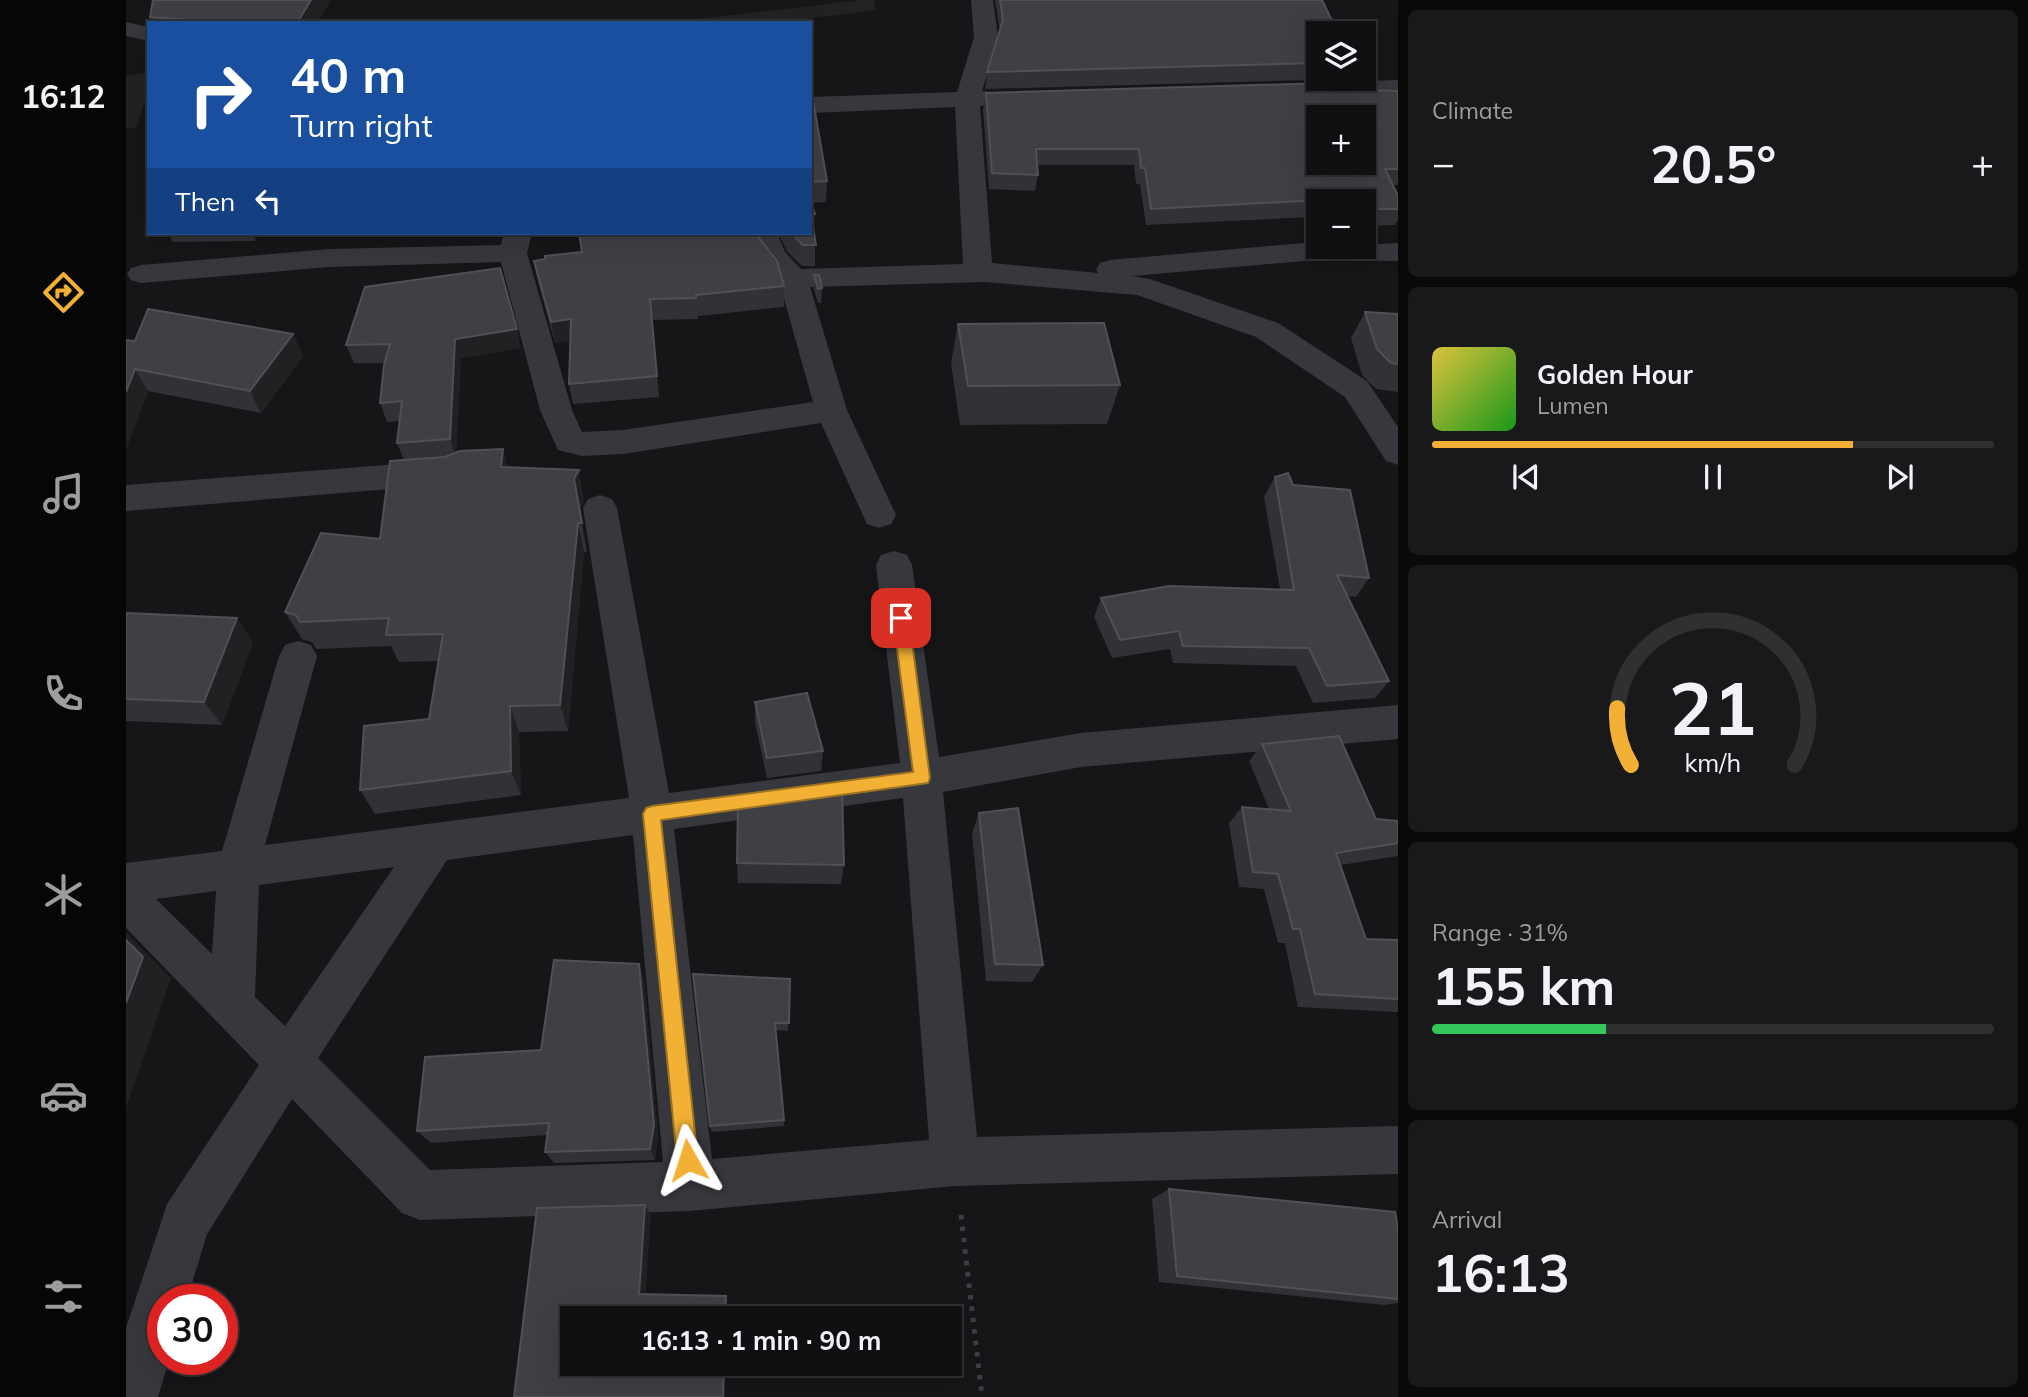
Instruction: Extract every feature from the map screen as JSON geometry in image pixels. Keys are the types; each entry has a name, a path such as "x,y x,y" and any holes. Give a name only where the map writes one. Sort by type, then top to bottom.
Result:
{"street":[{"path":"978,272 967,99 986,37 982,0"},
{"path":"126,29 147,34"},
{"path":"1295,90 1398,87"},
{"path":"812,106 1022,97"},
{"path":"763,235 772,255 793,278 831,410 879,515"},
{"path":"141,274 516,243 556,410 570,442 622,442 831,410"},
{"path":"793,278 1108,269 1315,251 1398,252"},
{"path":"978,272 1140,286 1267,330 1356,389 1398,453"},
{"path":"126,498 456,472"},
{"path":"600,508 652,814 690,1186"},
{"path":"894,565 922,778 955,1162"},
{"path":"233,1006 238,868 298,656"},
{"path":"126,883 922,778 1081,750 1398,722"},
{"path":"131,1397 185,1222 288,1061 435,842"},
{"path":"126,898 420,1195 690,1186 955,1162 1398,1150"}],"path":[{"path":"955,1162 982,1397"}],"shaded area":[{"path":"862,0 874,0 875,10 791,21 695,19"},
{"path":"147,73 147,94 136,128 126,128 126,75"}],"building":[{"path":"153,0 311,0 298,21 202,21 150,17"},
{"path":"1000,0 1322,0 1332,21 1306,21 1306,63 987,72 1003,20"},
{"path":"1306,84 1306,91 1398,91 1398,169 1385,169 1398,196 1398,209 1376,209 1376,189 1306,189 1306,201 1151,209 1145,168 1141,168 1139,149 1036,149 1038,175 992,173 986,93"},
{"path":"812,100 813,100 827,181 812,182"},
{"path":"812,221 816,245 803,245 793,235 812,235"},
{"path":"579,235 757,235 777,261 784,286 696,295 696,298 650,299 657,376 569,384 571,319 551,322 534,261 545,259 545,256 582,252"},
{"path":"500,268 517,329 455,339 450,439 397,443 402,401 380,403 384,365 390,344 346,345 365,287"},
{"path":"814,275 819,275 822,288 818,289"},
{"path":"148,309 293,334 250,391 135,369 126,392 126,340 135,341"},
{"path":"1365,312 1398,314 1398,364 1391,363 1377,349"},
{"path":"1104,323 1120,385 968,386 958,324"},
{"path":"503,449 501,467 579,470 574,479 582,523 578,523 560,705 510,706 511,771 360,790 364,726 429,719 443,634 386,635 389,618 300,622 296,615 285,612 321,533 380,539 390,461 445,457 460,451"},
{"path":"1288,473 1293,485 1350,490 1369,578 1337,575 1389,681 1327,686 1309,648 1183,646 1179,631 1120,640 1101,598 1169,586 1294,590 1275,477"},
{"path":"126,613 237,618 204,702 126,699"},
{"path":"807,693 823,751 767,758 755,702"},
{"path":"1339,736 1376,819 1398,821 1398,843 1336,853 1366,939 1398,940 1398,999 1315,994 1300,929 1293,929 1278,874 1253,872 1242,807 1291,811 1262,744"},
{"path":"842,788 844,865 737,863 738,802"},
{"path":"1018,808 1043,965 995,964 979,813"},
{"path":"126,940 143,957 126,1003"},
{"path":"554,960 639,964 654,1125 650,1149 545,1152 549,1123 417,1131 425,1057 541,1050"},
{"path":"693,974 790,979 789,1023 775,1023 784,1120 710,1126"},
{"path":"1169,1189 1395,1212 1398,1229 1398,1299 1177,1276"},
{"path":"645,1205 639,1294 726,1296 726,1306 560,1306 560,1376 724,1376 723,1397 514,1397 537,1208"}],"route":[{"path":"688,1160 652,814 922,778 901,618"}]}
